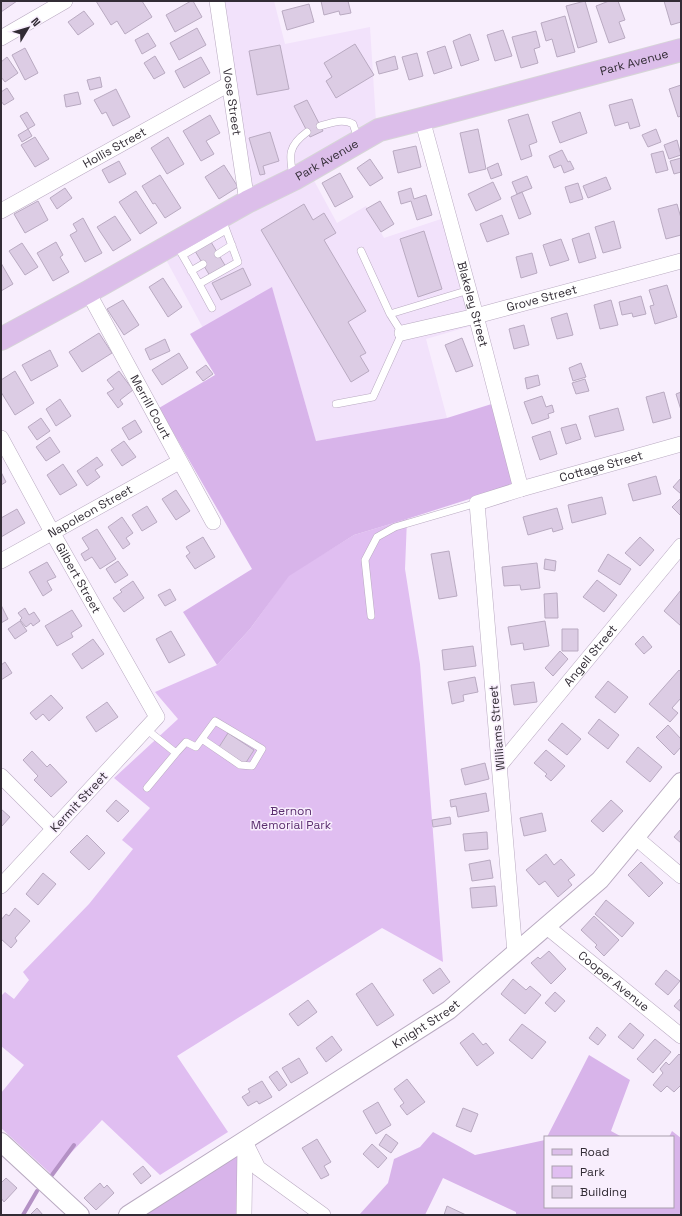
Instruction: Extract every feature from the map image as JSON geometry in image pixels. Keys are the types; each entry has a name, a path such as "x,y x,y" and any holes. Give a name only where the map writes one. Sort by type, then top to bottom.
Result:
{"main road":[{"name":"Park Avenue","path":"1,339 88,292 179,249 224,223 247,202 294,178 379,130 681,50"}],"street":[{"path":"1,38 65,1"},
{"name":"Vose Street","path":"217,1 247,202"},
{"name":"Hollis Street","path":"1,211 229,84"},
{"name":"Blakeley Street","path":"422,119 476,316 520,489"},
{"name":"Grove Street","path":"402,333 476,316 681,261"},
{"name":"Merrill Court","path":"88,292 179,462 213,522"},
{"name":"Gilbert Street","path":"1,438 52,532 158,717"},
{"name":"Cottage Street","path":"477,503 520,489 681,444"},
{"name":"Napoleon Street","path":"1,561 179,462"},
{"name":"Williams Street","path":"477,503 515,953"},
{"name":"Angell Street","path":"500,765 681,546"},
{"name":"Kermit Street","path":"1,886 158,717"},
{"path":"1,776 54,829"},
{"name":"Knight Street","path":"128,1215 245,1142 449,1010 600,880 681,782"},
{"path":"635,837 681,876"},
{"name":"Cooper Avenue","path":"547,927 681,1036"},
{"path":"1,1142 80,1215"},
{"path":"244,1215 245,1142"},
{"path":"245,1142 258,1168 323,1215"}],"lane":[{"path":"320,126 334,122 348,121 352,124 359,141"},
{"path":"294,178 290,153 300,137 307,132"},
{"path":"199,284 238,262 224,223"},
{"path":"218,254 232,245"},
{"path":"179,249 212,308"},
{"path":"336,404 373,397 402,333 390,314 361,251"},
{"path":"191,271 203,264"},
{"path":"390,314 468,290"},
{"path":"372,616 365,560 377,537 395,528 477,503"},
{"path":"147,788 186,742 196,747 215,721 262,749 252,766 240,765 202,739"},
{"path":"146,729 176,753"}],"shaded area":[{"path":"225,1 274,1 285,44 370,27 376,122 305,164 337,223 366,206 384,238 453,215 481,323 426,339 447,418 316,441 272,288 203,328 164,256 249,210"},
{"path":"272,287 316,441 447,418 498,402 516,484 354,535 289,576 250,629 217,665 183,612 252,569 159,408 215,375 190,334"},
{"path":"589,1055 630,1080 611,1131 620,1136 548,1136"},
{"path":"672,1131 681,1138 681,1215 516,1215 516,1212 443,1178 425,1215 359,1215 388,1183 394,1159 420,1147 433,1132 475,1155 544,1140 544,1208 674,1208 674,1136 670,1136"},
{"path":"241,1148 241,1215 143,1215"}],"green space":[{"name":"Bernon Memorial Park","path":"407,519 405,569 420,664 443,962 382,928 177,1056 228,1132 160,1175 102,1120 51,1174 1,1128 1,1093 24,1065 1,1046 1,996 5,992 14,999 29,980 23,972 89,904 133,849 122,840 150,808 114,778 178,719 155,692 217,665 250,629 289,575 354,535"}],"building":[{"path":"1,1 17,1 1,12"},
{"path":"96,1 142,1 152,17 125,34 117,21 111,25"},
{"path":"193,1 202,17 175,32 166,15"},
{"path":"321,1 348,1 351,13 340,15 339,11 324,15"},
{"path":"585,1 597,42 578,48 566,6"},
{"path":"609,1 618,1 625,20 619,22 625,38 609,43 596,6"},
{"path":"664,1 681,1 681,22 671,25"},
{"path":"309,4 314,22 287,30 282,11"},
{"path":"84,11 94,24 78,35 68,22"},
{"path":"565,16 575,52 557,57 552,39 546,41 541,23"},
{"path":"197,28 206,45 179,60 170,43"},
{"path":"503,30 512,56 495,61 487,35"},
{"path":"536,31 540,47 534,49 538,63 521,68 512,37"},
{"path":"148,33 156,46 142,54 135,40"},
{"path":"470,34 479,60 461,66 453,41"},
{"path":"355,44 374,75 336,98 326,81 332,77 324,63"},
{"path":"280,45 289,89 257,95 249,51"},
{"path":"445,46 452,68 434,74 427,52"},
{"path":"25,48 38,73 25,80 12,55"},
{"path":"417,53 423,76 409,80 402,57"},
{"path":"155,56 165,73 154,79 144,63"},
{"path":"395,56 398,69 379,74 376,62"},
{"path":"7,57 18,73 5,82 1,77 1,62"},
{"path":"201,57 210,73 184,88 175,71"},
{"path":"100,77 102,87 90,90 87,80"},
{"path":"681,85 681,116 678,117 669,89"},
{"path":"7,88 14,99 4,105 1,101 1,92"},
{"path":"116,89 130,117 113,126 106,112 102,114 94,100"},
{"path":"78,92 81,104 66,107 64,95"},
{"path":"632,99 640,126 630,129 628,122 615,126 609,105"},
{"path":"307,100 323,131 310,137 294,106"},
{"path":"27,112 35,125 28,129 20,116"},
{"path":"580,112 587,133 560,143 552,122"},
{"path":"528,114 537,142 529,145 532,156 521,160 508,120"},
{"path":"210,115 220,133 206,141 214,154 201,161 183,131"},
{"path":"28,129 32,136 22,142 18,135"},
{"path":"478,129 486,169 469,173 460,133"},
{"path":"656,129 661,142 648,147 642,135"},
{"path":"270,132 279,161 263,166 265,174 260,175 249,138"},
{"path":"35,137 49,159 35,167 21,145"},
{"path":"168,137 184,164 167,174 151,148"},
{"path":"677,140 681,155 669,159 664,145"},
{"path":"416,146 421,167 398,173 393,151"},
{"path":"562,150 568,162 570,161 574,169 564,173 561,165 554,168 549,156"},
{"path":"663,151 668,170 656,173 651,154"},
{"path":"681,158 681,172 674,174 670,161"},
{"path":"370,159 383,178 370,186 357,168"},
{"path":"119,161 126,174 109,183 102,170"},
{"path":"498,163 502,175 491,179 487,168"},
{"path":"224,165 238,187 219,199 205,177"},
{"path":"340,173 353,197 335,207 322,183"},
{"path":"160,175 181,208 165,218 155,203 153,204 142,186"},
{"path":"527,176 532,188 517,194 512,182"},
{"path":"606,177 611,189 588,198 583,186"},
{"path":"493,182 501,199 476,211 468,194"},
{"path":"578,183 583,199 570,203 565,187"},
{"path":"65,188 72,198 57,209 50,198"},
{"path":"411,188 414,199 426,195 432,215 417,220 411,201 401,204 398,192"},
{"path":"136,191 157,223 140,234 119,202"},
{"path":"522,192 531,214 519,219 511,197"},
{"path":"38,201 48,220 25,233 14,214"},
{"path":"380,201 394,224 381,232 366,209"},
{"path":"304,204 313,220 324,213 336,233 324,240 366,311 348,322 366,353 360,356 369,371 351,382 261,230"},
{"path":"677,204 681,218 681,235 666,239 658,209"},
{"path":"502,215 509,234 487,242 480,224"},
{"path":"115,216 131,240 113,251 97,227"},
{"path":"83,218 102,253 85,262 70,235 77,231 73,224"},
{"path":"614,221 621,248 603,253 595,227"},
{"path":"424,231 442,289 418,297 400,239"},
{"path":"589,233 596,258 579,263 572,239"},
{"path":"561,239 569,260 550,266 543,245"},
{"path":"56,242 63,255 60,257 69,272 53,281 37,253"},
{"path":"211,242 226,267 210,276 195,251"},
{"path":"22,243 38,267 25,275 9,251"},
{"path":"532,253 537,273 521,278 516,257"},
{"path":"1,263 13,284 1,291"},
{"path":"243,268 251,285 221,300 212,283"},
{"path":"163,278 182,307 168,317 149,287"},
{"path":"667,285 677,317 655,324 650,306 654,305 649,290"},
{"path":"641,296 646,314 633,317 632,313 622,315 619,302"},
{"path":"123,300 139,325 124,335 107,309"},
{"path":"611,300 618,325 600,329 594,305"},
{"path":"567,313 573,335 557,339 551,318"},
{"path":"524,325 529,345 514,349 509,329"},
{"path":"99,333 112,353 82,372 69,352"},
{"path":"462,338 473,366 456,372 445,345"},
{"path":"165,339 170,351 150,360 145,349"},
{"path":"50,350 58,366 31,381 22,365"},
{"path":"179,353 188,368 162,385 152,370"},
{"path":"581,363 586,377 573,381 569,368"},
{"path":"206,365 213,374 203,381 196,372"},
{"path":"15,371 34,403 15,415 1,392 1,380"},
{"path":"119,371 133,390 120,400 123,404 118,408 107,393 114,389 107,380"},
{"path":"538,375 540,385 527,389 525,378"},
{"path":"585,379 589,391 576,394 572,383"},
{"path":"664,392 671,418 653,423 646,397"},
{"path":"681,392 681,410 676,394"},
{"path":"542,396 546,407 552,405 554,412 548,414 549,418 532,424 524,402"},
{"path":"60,399 71,416 56,426 46,409"},
{"path":"618,408 624,430 595,437 589,416"},
{"path":"41,418 50,431 37,440 28,427"},
{"path":"135,420 142,432 129,440 122,428"},
{"path":"576,424 581,439 566,444 561,428"},
{"path":"550,431 557,454 540,460 532,437"},
{"path":"50,437 60,452 46,461 36,447"},
{"path":"124,441 136,457 122,466 111,450"},
{"path":"97,457 103,465 95,470 100,477 87,486 77,471"},
{"path":"63,464 77,485 60,495 47,475"},
{"path":"1,472 6,482 1,485"},
{"path":"656,476 661,494 633,501 628,484"},
{"path":"681,478 681,494 673,487"},
{"path":"176,490 190,511 176,520 162,499"},
{"path":"602,497 606,514 572,523 568,505"},
{"path":"680,499 681,500 681,516 672,507"},
{"path":"147,506 157,522 142,531 132,515"},
{"path":"557,508 563,529 553,532 552,528 528,535 523,517"},
{"path":"17,509 25,523 1,537 1,518"},
{"path":"122,517 133,533 126,538 130,544 123,549 108,527"},
{"path":"97,529 116,559 100,569 92,557 85,561 81,554 89,549 82,538"},
{"path":"203,537 215,557 195,569 186,556 190,553 186,547"},
{"path":"640,537 654,550 640,566 625,553"},
{"path":"449,551 457,596 439,599 431,554"},
{"path":"608,554 631,569 620,585 598,571"},
{"path":"545,559 556,561 555,571 544,569"},
{"path":"118,561 128,575 115,583 106,569"},
{"path":"47,562 56,577 47,581 52,590 43,596 29,572"},
{"path":"537,563 540,588 521,590 520,585 504,586 502,567"},
{"path":"597,580 617,595 604,612 583,597"},
{"path":"133,581 144,598 124,612 113,598 122,592 120,590"},
{"path":"170,589 176,600 165,606 158,595"},
{"path":"681,590 681,626 664,611"},
{"path":"557,593 558,618 545,618 544,594"},
{"path":"1,605 8,619 1,623"},
{"path":"25,608 29,615 34,612 40,621 33,626 31,623 26,627 20,620 22,618 18,613"},
{"path":"72,610 82,626 71,633 73,637 57,646 45,626"},
{"path":"20,621 27,631 15,639 8,629"},
{"path":"545,621 549,646 524,650 523,643 511,645 508,627"},
{"path":"562,629 578,629 578,651 562,651"},
{"path":"171,631 185,655 169,663 156,639"},
{"path":"643,636 652,647 644,654 635,644"},
{"path":"93,639 104,654 82,669 72,654"},
{"path":"473,646 476,666 444,670 442,650"},
{"path":"560,651 568,659 553,676 545,668"},
{"path":"5,662 12,673 1,680 1,665"},
{"path":"679,670 681,672 681,698 672,708 678,713 670,722 649,704"},
{"path":"475,677 478,692 463,695 464,701 452,704 448,682"},
{"path":"608,681 628,697 615,713 595,697"},
{"path":"534,682 537,702 514,705 511,685"},
{"path":"51,695 63,708 49,721 43,714 36,720 30,713"},
{"path":"107,702 118,717 96,732 86,717"},
{"path":"599,719 619,735 608,749 588,733"},
{"path":"562,723 581,739 567,755 548,740"},
{"path":"668,725 681,739 681,747 674,755 656,737"},
{"path":"228,733 254,750 245,764 219,747"},
{"path":"638,747 662,767 650,782 626,762"},
{"path":"546,750 565,766 551,781 545,776 547,774 534,763"},
{"path":"32,751 47,767 50,764 67,782 51,797 34,780 38,776 23,760"},
{"path":"485,763 489,779 465,785 461,769"},
{"path":"486,793 489,811 458,817 456,806 451,807 450,800"},
{"path":"116,800 129,811 118,822 106,811"},
{"path":"611,800 623,811 603,832 591,821"},
{"path":"1,809 10,817 2,826 1,825"},
{"path":"542,813 546,831 524,836 520,818"},
{"path":"450,817 451,824 433,827 432,820"},
{"path":"681,829 681,843 674,837"},
{"path":"487,832 488,849 465,851 463,834"},
{"path":"87,835 105,853 89,870 70,852"},
{"path":"546,854 554,865 561,859 575,875 568,880 572,885 558,897 545,881 539,885 526,870"},
{"path":"490,860 493,878 472,881 469,864"},
{"path":"641,862 663,883 649,897 628,875"},
{"path":"43,873 56,884 38,905 26,894"},
{"path":"495,886 497,906 472,908 470,888"},
{"path":"606,900 634,923 622,937 595,914"},
{"path":"15,908 30,921 15,938 17,941 11,948 1,939 1,920 6,914 9,916"},
{"path":"594,916 619,940 604,956 595,947 597,945 581,930"},
{"path":"549,951 566,969 551,984 531,963 538,957 540,959"},
{"path":"440,968 450,982 433,994 423,980"},
{"path":"666,970 680,981 668,995 655,984"},
{"path":"513,979 526,990 530,986 541,995 525,1014 501,994"},
{"path":"372,983 394,1015 377,1026 356,994"},
{"path":"555,992 565,1001 555,1012 545,1003"},
{"path":"681,998 681,1012 674,1006"},
{"path":"308,1000 317,1012 298,1026 289,1014"},
{"path":"630,1023 644,1035 633,1049 618,1037"},
{"path":"522,1024 546,1042 532,1059 509,1040"},
{"path":"597,1027 606,1035 598,1045 589,1038"},
{"path":"473,1033 483,1045 486,1043 494,1053 477,1066 460,1043"},
{"path":"332,1036 342,1050 326,1062 316,1048"},
{"path":"655,1039 671,1052 653,1073 637,1059"},
{"path":"679,1054 681,1056 681,1085 674,1092 667,1086 661,1092 653,1085 663,1073 660,1069 666,1062 669,1065"},
{"path":"299,1058 308,1073 291,1083 282,1068"},
{"path":"277,1071 287,1085 279,1091 269,1077"},
{"path":"407,1079 425,1102 407,1115 400,1106 404,1103 394,1089"},
{"path":"262,1081 272,1097 259,1104 257,1101 248,1106 242,1097 250,1092 248,1089"},
{"path":"378,1102 391,1125 376,1134 363,1111"},
{"path":"463,1108 478,1114 471,1132 456,1126"},
{"path":"386,1134 398,1143 391,1153 379,1145"},
{"path":"317,1139 331,1162 324,1166 329,1175 321,1179 302,1148"},
{"path":"372,1144 387,1158 378,1168 363,1154"},
{"path":"143,1166 151,1176 141,1184 133,1174"},
{"path":"6,1178 17,1188 4,1202 1,1198 1,1183"},
{"path":"100,1183 104,1188 107,1185 114,1193 96,1210 84,1198"},
{"path":"447,1206 466,1215 444,1215"},
{"path":"37,1208 43,1215 30,1215"}],"waterway":[{"path":"52,1175 74,1145"},
{"path":"23,1215 37,1191"}]}
